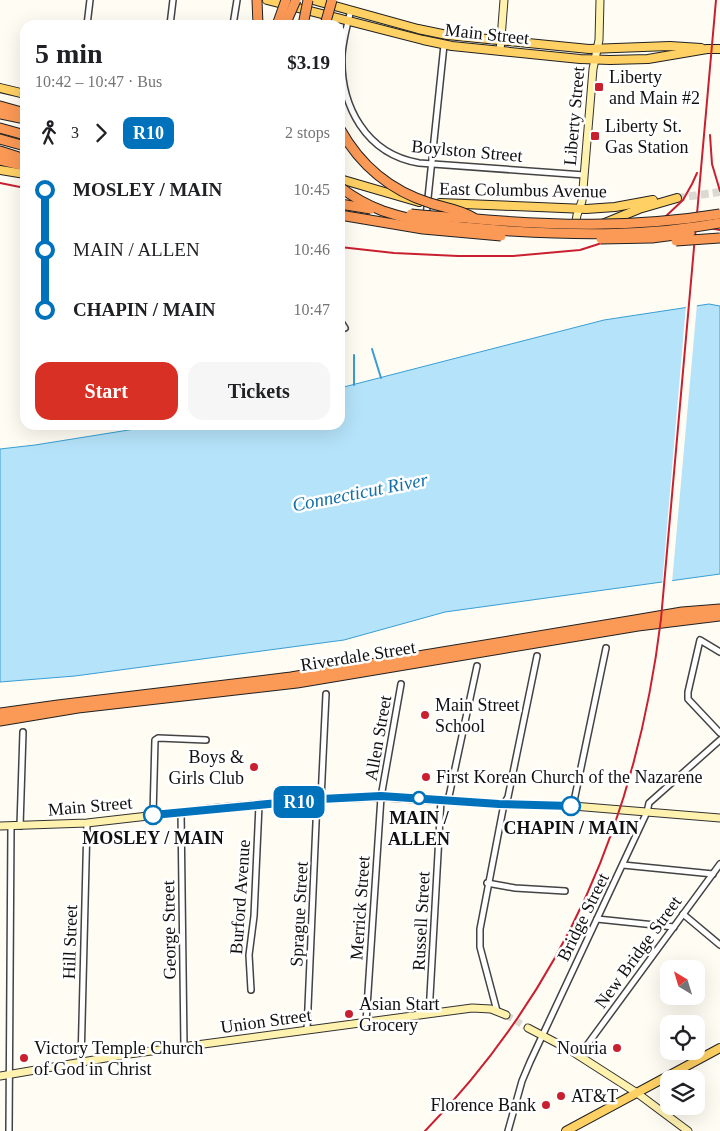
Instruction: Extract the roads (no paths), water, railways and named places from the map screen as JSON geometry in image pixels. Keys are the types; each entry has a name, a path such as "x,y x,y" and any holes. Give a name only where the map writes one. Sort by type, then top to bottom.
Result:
{"highway":[{"path":"279,20 286,0"},
{"path":"287,20 296,0"},
{"path":"303,20 308,0"},
{"path":"326,20 332,0"},
{"path":"257,5 258,20"},
{"path":"0,106 20,112"},
{"path":"0,114 20,118"},
{"path":"0,128 20,134"},
{"path":"345,136 360,159 389,184 414,198 464,212 476,219"},
{"path":"0,140 20,145"},
{"path":"0,152 20,158"},
{"path":"0,160 20,165"},
{"path":"345,190 381,210 416,220 456,227 540,232 608,233 656,231 720,223"},
{"path":"345,200 410,214"},
{"path":"345,205 410,214 541,224 603,225 665,221 720,214"},
{"path":"345,217 404,227 480,235 575,239 671,236 720,228"},
{"path":"633,238 672,241 720,238"},
{"name":"Riverdale Street","path":"0,714 58,704 291,676 682,612 720,609"},
{"name":"Riverdale Street","path":"0,720 78,708 297,683 638,626 720,616"}],"main road":[{"name":"Main Street","path":"267,0 344,20"},
{"name":"Main Street","path":"313,0 428,32 597,49 676,46 720,49"},
{"path":"500,51 504,0"},
{"name":"Liberty Street","path":"572,234 582,201 594,60 599,40 600,0"},
{"name":"Main Street","path":"345,20 444,45 594,60 652,58 707,49"},
{"path":"0,88 20,93"},
{"path":"0,170 20,173"},
{"name":"East Columbus Avenue","path":"345,180 428,203 604,208 677,198 648,206 592,229 572,234"},
{"path":"453,204 447,209 445,216 453,228"},
{"path":"345,220 547,234 572,234"},
{"name":"Main Street","path":"0,826 87,823 181,812 381,796 504,804 573,806 720,818"},
{"name":"Union Street","path":"0,1076 184,1047 429,1014 479,1008 497,1011 506,1015"},
{"path":"528,1028 579,1056 637,1093 688,1131"},
{"path":"566,1131 720,1048"}],"street":[{"path":"88,20 90,0"},
{"path":"171,20 173,0"},
{"path":"234,20 237,0"},
{"name":"Boylston Street","path":"345,35 351,10"},
{"path":"426,225 444,45"},
{"name":"Boylston Street","path":"345,86 348,101 360,125 374,142 389,154 411,162 584,175"},
{"path":"720,652 700,640 688,696 692,704 720,734"},
{"path":"573,806 606,648"},
{"path":"497,1011 479,944 487,884 504,804 508,797 537,656"},
{"name":"Russell Street","path":"429,1014 445,800 477,666"},
{"name":"Allen Street","path":"381,796 402,684"},
{"name":"Sprague Street","path":"307,1030 326,694"},
{"path":"20,826 22,732"},
{"path":"153,815 154,740 158,738 206,740"},
{"name":"Bridge Street","path":"508,1131 522,1081 623,866 647,812 648,803 720,740"},
{"name":"Merrick Street","path":"366,1022 381,796"},
{"name":"Burford Avenue","path":"251,990 249,955 254,909 259,805"},
{"name":"George Street","path":"181,812 184,1047"},
{"name":"Hill Street","path":"81,1062 87,823"},
{"path":"9,1131 12,826"},
{"name":"New Bridge Street","path":"579,1056 720,864"},
{"path":"623,866 713,874"},
{"path":"487,884 565,891"},
{"path":"683,914 720,944"},
{"path":"597,919 674,927"}],"water":[{"name":"Connecticut River","path":"709,304 720,306 720,574 445,612 344,640 75,676 0,682 0,449 129,430 345,430 345,387 604,320"}],"waterway":[{"path":"372,349 381,378"},
{"path":"354,355 354,385"}],"tunnel":[{"path":"677,198 720,192"},
{"path":"506,1015 528,1028"}],"railway":[{"path":"425,1131 474,1076 518,1018 555,958 586,895 613,830 634,762 650,692 661,619 716,0"},
{"path":"710,135 712,164 720,191"},
{"path":"345,248 394,253 458,256 513,256 580,250 633,233 664,218 683,200 697,173"},
{"path":"0,183 20,187"},
{"path":"648,231 684,227 720,230"}],"place":[{"name":"Liberty and Main #2","path":"599,87"},
{"name":"Liberty St. Gas Station","path":"595,136"},
{"name":"Main Street School","path":"425,715"},
{"name":"Boys & Girls Club","path":"254,767"},
{"name":"First Korean Church of the Nazarene","path":"426,777"},
{"name":"MAIN / ALLEN","path":"419,798"},
{"name":"CHAPIN / MAIN","path":"571,806"},
{"name":"MOSLEY / MAIN","path":"153,815"},
{"name":"Asian Start Grocery","path":"349,1014"},
{"name":"Nouria","path":"617,1048"},
{"name":"Victory Temple Church of God in Christ","path":"24,1058"},
{"name":"AT&T","path":"561,1096"},
{"name":"Florence Bank","path":"546,1105"}]}
